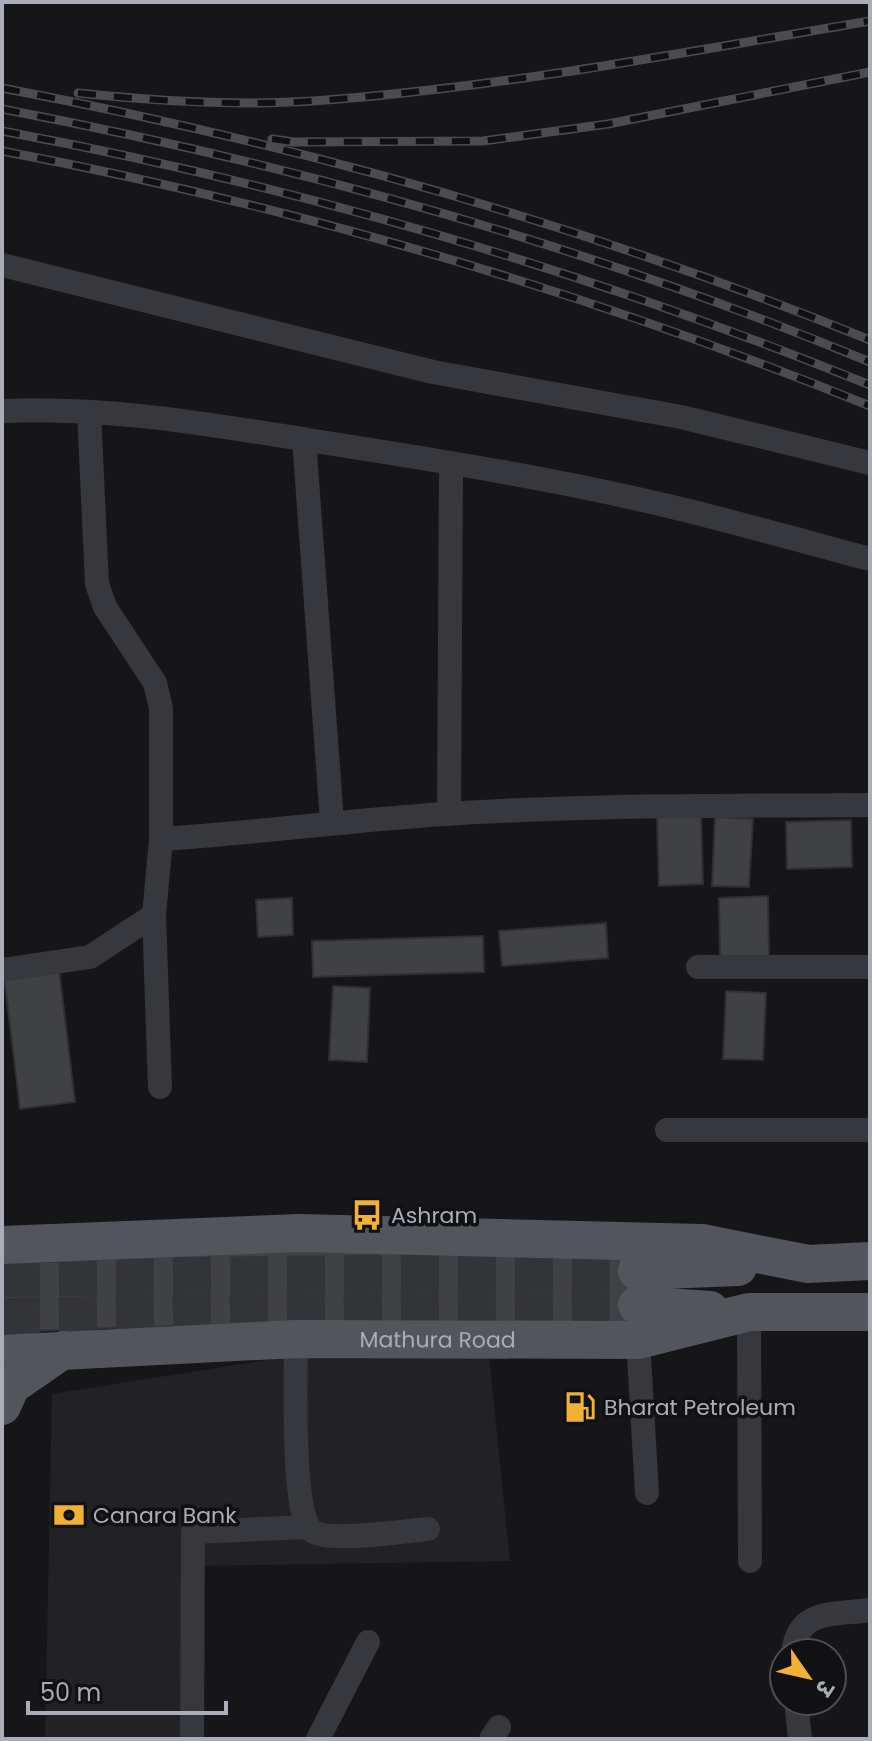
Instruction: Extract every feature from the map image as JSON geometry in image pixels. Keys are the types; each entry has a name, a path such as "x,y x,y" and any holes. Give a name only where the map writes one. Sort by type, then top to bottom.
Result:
{"main road":[{"path":"9,1242 300,1233 702,1243 808,1264"},
{"path":"637,1305 808,1264 870,1261"},
{"name":"Mathura Road","path":"2,1354 296,1339 637,1305 749,1312 870,1312"},
{"path":"2,1406 11,1386 63,1350"}],"street":[{"path":"2,265 433,372 681,417 870,463"},
{"path":"2,411 158,416 451,463 687,511 870,559"},
{"path":"89,412 97,584 114,623 155,683 161,708 161,839 154,915 160,1087"},
{"path":"304,439 332,822"},
{"path":"449,814 451,463"},
{"path":"161,839 449,814 870,805"},
{"path":"2,970 90,957 154,915"},
{"path":"698,967 870,967"},
{"path":"667,1130 870,1130"},
{"path":"637,1305 647,1493"},
{"path":"749,1312 750,1561"},
{"path":"296,1339 300,1497 301,1511 308,1527"},
{"path":"192,1739 193,1532 308,1527 323,1535 344,1536 428,1529"},
{"path":"795,1637 802,1626 814,1617 870,1610"},
{"path":"318,1739 368,1642"},
{"path":"798,1717 800,1739"}],"shaded area":[{"path":"299,1355 489,1356 510,1561 190,1566 199,1739 45,1739 52,1394"}],"building":[{"path":"701,815 703,884 659,886 657,816"},
{"path":"715,817 753,819 749,887 712,886"},
{"path":"851,820 852,867 787,869 786,822"},
{"path":"768,896 769,958 720,959 719,898"},
{"path":"292,898 293,935 258,937 256,900"},
{"path":"606,923 608,958 502,966 499,931"},
{"path":"483,936 484,972 313,977 312,941"},
{"path":"59,969 75,1102 20,1109 4,976"},
{"path":"333,986 370,988 367,1062 329,1060"},
{"path":"726,991 766,993 763,1060 723,1059"},
{"path":"304,1250 637,1255 637,1322 291,1322 2,1332 2,1264"}],"tunnel":[{"path":"2,1278 637,1271"},
{"path":"2,1317 637,1305"}],"railway":[{"path":"78,93 225,103 313,101 383,95 592,68 870,21"},
{"path":"272,139 294,142 483,141 608,124 870,72"},
{"path":"2,88 223,135 442,193 658,261 870,340"},
{"path":"2,109 223,156 442,213 659,282 870,362"},
{"path":"2,131 224,178 442,236 658,305 870,385"},
{"path":"2,151 224,199 442,257 658,326 870,406"}],"place":[{"name":"Ashram","path":"367,1215"},
{"name":"Bharat Petroleum","path":"580,1407"},
{"name":"Canara Bank","path":"69,1515"}]}
